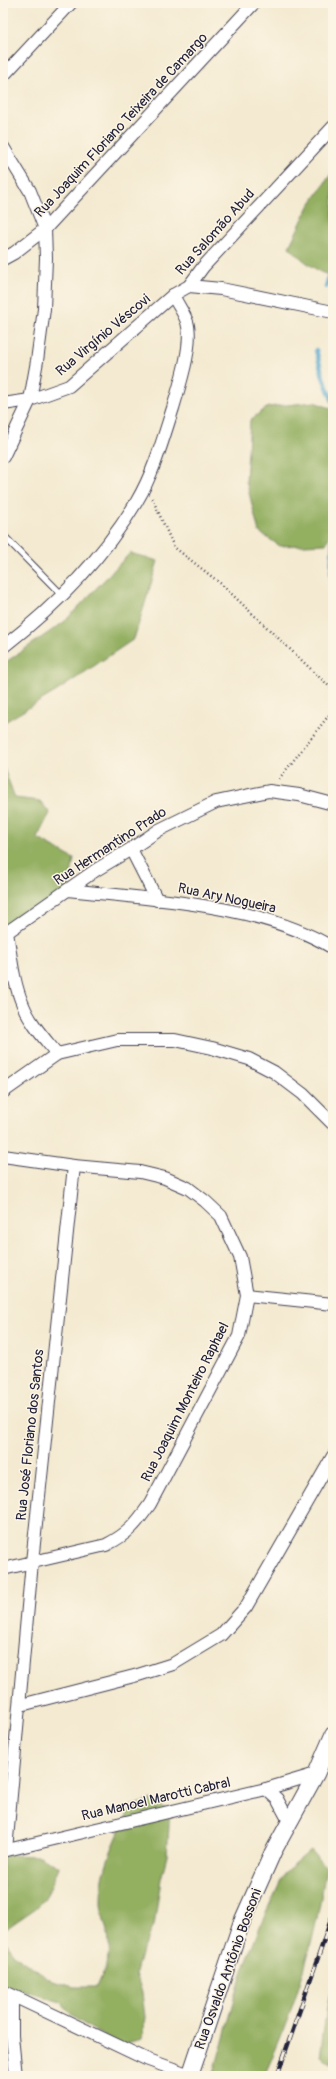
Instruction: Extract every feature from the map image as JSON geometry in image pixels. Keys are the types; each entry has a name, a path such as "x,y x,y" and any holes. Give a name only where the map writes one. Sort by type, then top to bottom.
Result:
{"street":[{"path":"3,76 71,3"},
{"name":"Rua Joaquim Floriano Teixeira de Camargo","path":"3,259 14,254 45,229 254,3"},
{"path":"3,62 18,60"},
{"name":"Rua Salomão Abud","path":"3,646 36,621 103,552 138,500 163,442 188,350 188,323 173,295 189,286 203,267 333,127"},
{"path":"3,147 30,191 45,229 46,258 44,309 38,361 30,400 3,457"},
{"path":"189,286 221,289 333,312"},
{"name":"Rua Virgínio Véscovi","path":"3,404 30,400 69,386 173,295"},
{"name":"Rua Hermantino Prado","path":"5,933 96,870 159,830 216,802 269,791 299,795 333,804"},
{"name":"Rua Ary Nogueira","path":"131,849 157,900"},
{"name":"Rua Ary Nogueira","path":"68,890 186,903 249,915 294,930 333,948"},
{"path":"5,933 23,1006 40,1033 57,1054"},
{"path":"3,1092 57,1054 117,1040 175,1040 212,1048 249,1059 274,1072 303,1094 333,1124"},
{"name":"Rua Joaquim Monteiro Raphael","path":"3,1156 74,1166 140,1172 165,1178 188,1188 221,1216 240,1257 248,1295 239,1336 150,1504 133,1527 122,1538 106,1545 3,1569"},
{"name":"Rua José Floriano dos Santos","path":"5,1850 21,1705 32,1562 74,1166"},
{"path":"248,1295 333,1304"},
{"path":"21,1705 138,1675 173,1664 221,1635 246,1607 333,1456"},
{"name":"Rua Osvaldo Antônio Bossoni","path":"190,2076 241,1924 273,1852 316,1774 333,1735"},
{"name":"Rua Manoel Marotti Cabral","path":"5,1850 266,1789 316,1774"},
{"path":"266,1789 277,1799 290,1823"},
{"path":"8,1994 146,2058 190,2076"},
{"path":"8,1994 16,2076"}],"lane":[{"path":"3,535 62,595"}],"path":[{"path":"145,483 174,547 220,584 333,690"},
{"path":"274,781 281,778 333,710"}],"green space":[{"path":"333,171 333,276 315,268 289,247 309,206"},
{"path":"314,402 333,409 333,527 326,544 280,546 259,532 246,481 250,420 268,407"},
{"path":"130,553 158,561 134,639 57,691 3,723 3,664 64,622"},
{"path":"3,766 15,798 40,801 50,813 37,838 74,859 68,890 3,935"},
{"path":"151,1800 170,1811 167,1856 161,1879 154,1926 142,1950 136,1973 142,1993 145,2017 142,2039 118,2045 76,2019 61,2002 3,1985 3,1937 15,1956 52,1981 74,1987 97,1987 106,1966 109,1949 101,1904 104,1873 116,1839 131,1806"},
{"path":"311,1850 326,1867 322,1894 303,1973 295,1999 275,2051 264,2076 213,2076 243,1970 261,1924 285,1872"},
{"path":"3,1856 40,1856 59,1867 50,1889 40,1904 3,1932"},
{"path":"333,1981 333,2064 320,2056 327,2007"}],"waterway":[{"path":"326,287 333,260"},
{"path":"316,350 323,377 333,402"},
{"path":"333,537 331,572 333,595"}],"railway":[{"path":"277,2076 333,1914"}]}
